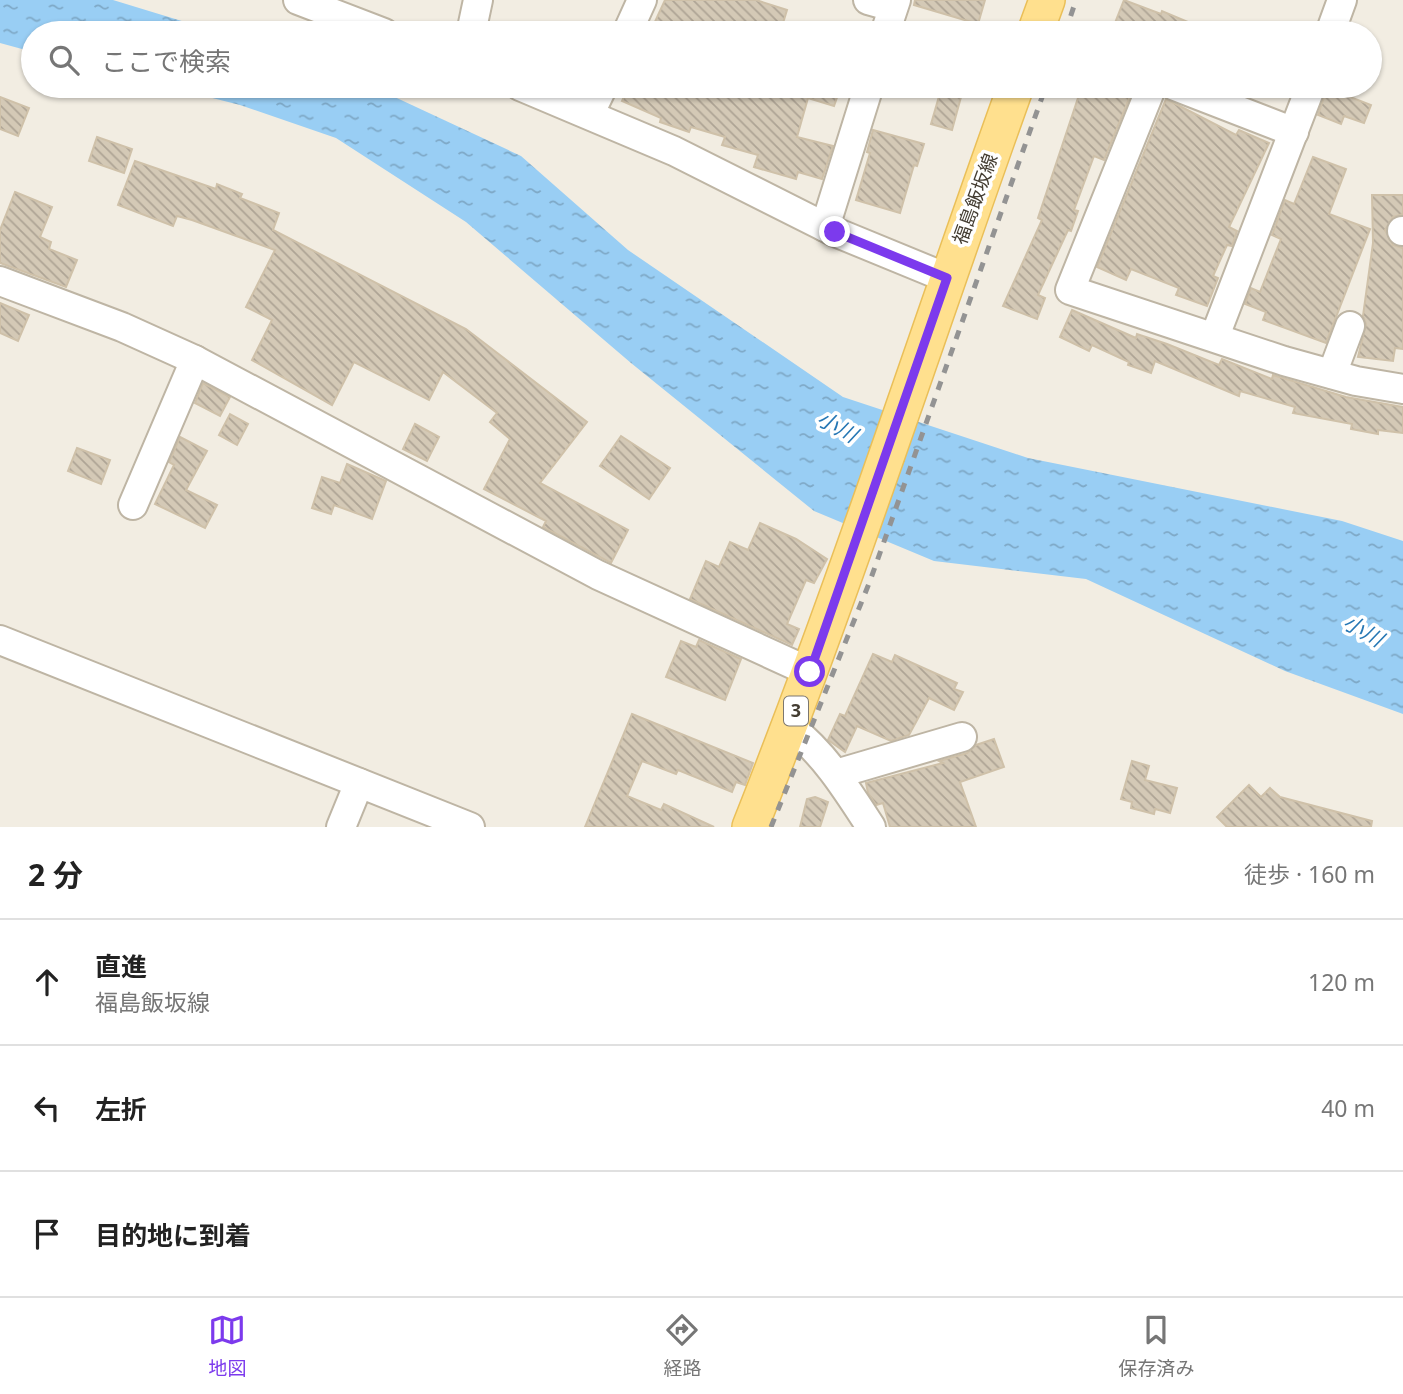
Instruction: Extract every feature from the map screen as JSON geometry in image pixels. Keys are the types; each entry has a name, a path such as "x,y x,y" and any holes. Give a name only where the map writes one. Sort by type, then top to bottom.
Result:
{"main road":[{"path":"1039,21 1047,0"},
{"name":"福島飯坂線","path":"750,827 839,594 1012,98"}],"street":[{"path":"474,21 478,0"},
{"path":"632,21 642,0"},
{"path":"1334,21 1342,0"},
{"path":"313,3 356,21"},
{"path":"551,98 674,151 943,289"},
{"path":"590,113 597,98"},
{"path":"825,228 865,98"},
{"path":"1147,98 1070,290 1284,361 1403,389"},
{"path":"1206,98 1294,132"},
{"path":"1215,336 1307,98"},
{"path":"0,281 122,327 195,360 598,575 810,672"},
{"path":"1332,374 1350,326"},
{"path":"133,505 195,360"},
{"path":"0,640 470,827"},
{"path":"790,727 807,740 836,774 871,827"},
{"path":"836,774 962,737"},
{"path":"341,827 359,783"}],"water":[{"path":"0,0 113,0 182,21 21,21 21,49 0,43"},
{"name":"小川","path":"212,98 397,98 521,156 628,250 843,397 1028,458 1342,521 1403,541 1403,714 1285,671 1086,579 934,561 814,511 631,363 466,222 336,138"}],"building":[{"path":"665,0 756,0 787,10 784,21 655,21"},
{"path":"915,0 985,0 979,21 968,21 914,5"},
{"path":"1124,0 1186,21 1116,21"},
{"path":"0,97 29,108 18,136 0,129"},
{"path":"623,98 808,98 797,137 833,146 822,179 798,172 796,179 754,167 758,155 722,145 725,137 691,127 689,132 660,122 661,118 622,101"},
{"path":"808,98 837,98 834,106"},
{"path":"939,98 961,98 952,130 931,124"},
{"path":"1078,98 1129,98 1104,160 1094,156 1074,210 1078,211 1071,231 1068,230 1038,295 1045,298 1037,319 1003,306 1042,220 1038,218"},
{"path":"1324,98 1353,98 1371,105 1364,123 1344,116 1341,124 1318,115"},
{"path":"1166,99 1236,135 1239,130 1269,143 1229,227 1237,231 1232,246 1227,245 1213,276 1218,278 1207,306 1176,295 1179,288 1131,269 1126,280 1097,267"},
{"path":"873,130 924,144 917,166 914,165 900,213 856,200 870,153 867,152"},
{"path":"97,137 132,149 124,173 89,161"},
{"path":"1313,157 1346,169 1329,214 1370,229 1326,343 1263,320 1266,312 1245,304 1251,288 1260,292 1281,239 1272,235 1285,200 1294,204"},
{"path":"135,161 216,189 217,184 242,194 240,198 279,213 273,230 466,329 587,422 540,483 628,530 611,563 543,527 546,521 484,489 510,439 490,422 497,413 443,372 429,400 354,362 332,405 252,360 272,320 246,307 275,250 192,220 177,216 173,226 118,205"},
{"path":"15,192 52,207 40,237 51,242 49,249 77,260 66,287 0,263 0,230"},
{"path":"1372,195 1403,195 1403,214 1393,217 1385,230 1393,245 1403,248 1403,349 1395,348 1393,361 1358,357 1366,324 1363,316 1373,243"},
{"path":"0,303 29,315 18,341 0,333"},
{"path":"1072,310 1136,338 1137,334 1219,365 1222,359 1272,379 1273,375 1346,397 1403,407 1403,433 1378,430 1378,434 1351,429 1352,424 1293,413 1295,407 1240,391 1239,396 1155,361 1151,373 1128,365 1129,362 1092,345 1089,351 1060,337"},
{"path":"203,383 230,397 220,416 195,403"},
{"path":"230,414 248,424 237,445 219,435"},
{"path":"415,424 439,437 427,461 403,449"},
{"path":"621,436 670,468 649,499 600,466"},
{"path":"180,437 207,451 186,490 217,505 205,528 155,504 174,465 169,462"},
{"path":"77,448 110,460 101,484 68,471"},
{"path":"347,464 386,481 372,519 334,505 331,514 312,508 322,477 340,483"},
{"path":"760,523 796,539 827,559 814,583 806,580 787,624 799,629 792,645 690,599 706,561 719,567 730,542 748,550"},
{"path":"699,640 741,659 725,700 666,677 681,641 696,647"},
{"path":"873,654 892,662 895,655 957,683 954,689 963,692 954,710 929,698 909,735 891,741 857,726 845,752 828,740 840,714 845,716"},
{"path":"632,714 753,763 745,785 736,782 732,792 678,770 676,774 642,761 627,796 661,810 664,804 714,827 585,827"},
{"path":"994,739 1004,767 960,782 976,827 890,827 883,803 876,805 868,793 866,783 943,763 939,761 967,753 976,745"},
{"path":"1132,761 1149,766 1145,780 1177,788 1170,813 1155,809 1154,814 1131,808 1132,802 1121,799"},
{"path":"1249,785 1261,797 1270,788 1280,797 1372,821 1371,827 1227,827 1217,817"},
{"path":"815,797 828,802 820,827 800,827 807,799"}],"railway":[{"path":"1069,21 1076,0"},
{"path":"771,827 870,581 1042,98"}],"route":[{"path":"810,672 947,278 835,232"}]}
